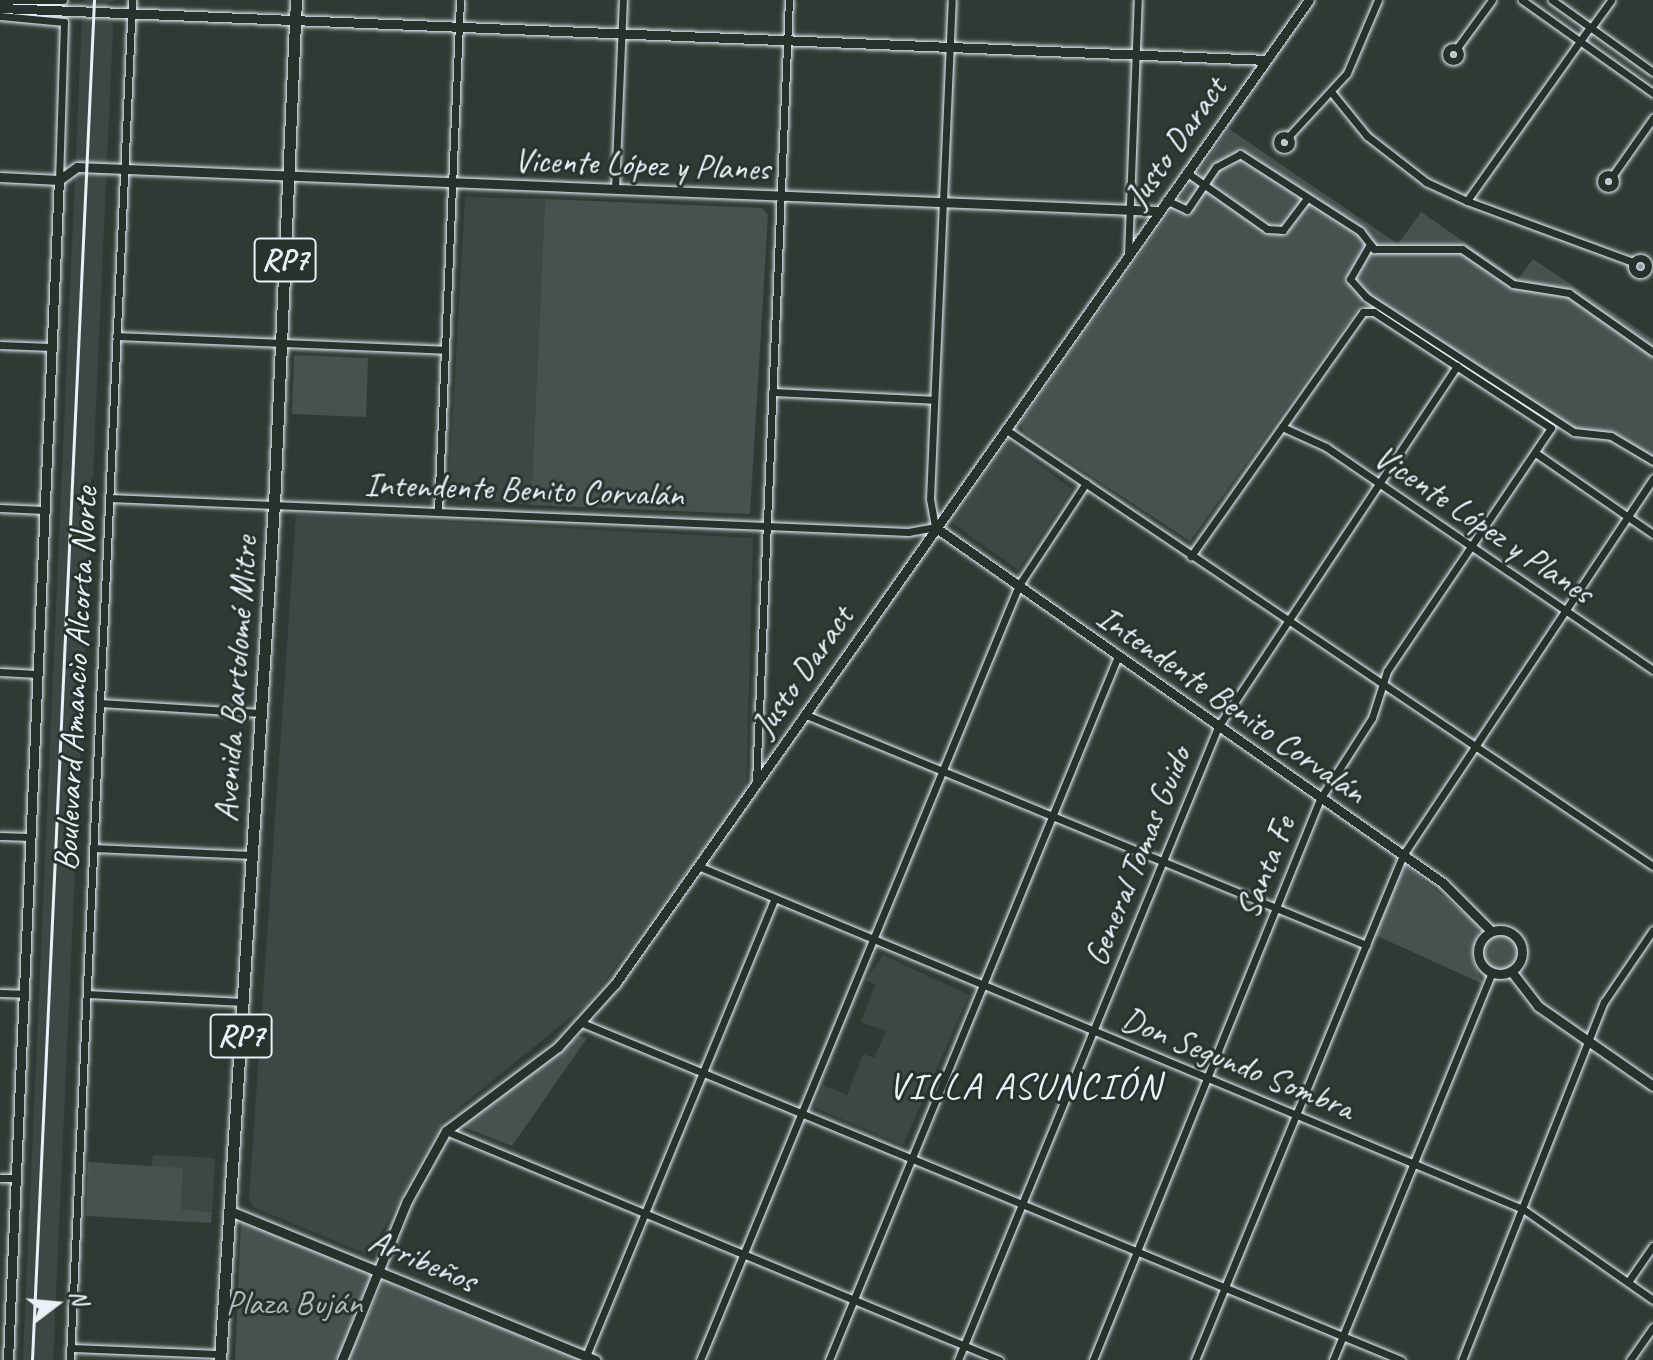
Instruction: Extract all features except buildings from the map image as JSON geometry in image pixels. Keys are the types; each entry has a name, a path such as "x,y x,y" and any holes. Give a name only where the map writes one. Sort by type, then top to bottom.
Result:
{"main road":[{"name":"Avenida Bartolomé Mitre","path":"220,1357 274,505 296,0"}],"street":[{"path":"0,0 1265,60"},
{"path":"438,512 460,0"},
{"path":"615,189 623,0"},
{"path":"756,783 789,0"},
{"path":"935,527 931,512 934,400 952,0"},
{"path":"1128,255 1138,0"},
{"path":"1301,11 1302,0"},
{"name":"Justo Daract","path":"342,1360 379,1269 446,1131 582,1023 698,866 1309,0"},
{"path":"1288,137 1332,93 1362,46 1378,0"},
{"path":"1457,48 1492,0"},
{"path":"1522,0 1576,45 1653,93"},
{"path":"1552,0 1653,72"},
{"path":"1467,201 1611,0"},
{"path":"0,8 65,4"},
{"name":"Boulevard Amancio Alcorta Norte","path":"70,1360 131,4"},
{"path":"0,16 60,19 66,27 16,1178 5,1318 8,1360"},
{"path":"1332,93 1367,136 1426,182 1467,201 1633,262 1636,273 1650,271"},
{"path":"1613,175 1653,118"},
{"path":"0,177 59,180 77,167 60,153"},
{"path":"1166,200 1187,210 1206,187 1216,167 1240,154 1360,231 1369,246 1387,254 1440,245 1462,249 1513,284 1569,293 1653,352"},
{"name":"Vicente López y Planes","path":"77,167 288,178 1158,211"},
{"path":"1186,172 1276,231 1307,198"},
{"path":"1369,246 1351,272 1366,297 1574,432 1611,436 1653,461"},
{"path":"1191,556 1363,312 1374,312 1457,366"},
{"path":"116,336 445,350"},
{"path":"0,345 51,347"},
{"name":"Santa Fe","path":"1093,1360 1320,799 1372,718 1383,682 1537,454 1551,428 1457,366"},
{"name":"General Tomas Guido","path":"958,1360 1218,727 1457,366"},
{"path":"772,392 934,400"},
{"name":"Vicente López y Planes","path":"1282,427 1379,484 1653,670"},
{"path":"1005,429 1653,866"},
{"path":"1537,454 1653,534"},
{"path":"1195,1360 1403,855 1653,479"},
{"path":"700,1360 1019,585 1086,483"},
{"name":"Intendente Benito Corvalán","path":"109,498 767,526 935,527 1403,855 1491,931"},
{"path":"0,508 44,510"},
{"path":"829,1360 1118,656"},
{"path":"0,672 37,674"},
{"path":"100,703 261,713"},
{"path":"804,714 1366,945"},
{"path":"0,836 30,837"},
{"path":"93,848 252,855"},
{"name":"Don Segundo Sombra","path":"698,866 1523,1209 1653,1300"},
{"path":"591,1358 645,1213 774,899"},
{"path":"1462,1360 1588,1042 1612,988 1653,930"},
{"path":"1492,973 1477,949 1491,931 1518,939 1522,954 1511,971"},
{"path":"1644,942 1653,948"},
{"path":"1492,973 1511,971"},
{"path":"1511,971 1525,996 1653,1086"},
{"path":"1333,1360 1492,973"},
{"path":"0,993 24,994"},
{"path":"87,994 243,1002"},
{"path":"582,1023 1401,1360"},
{"path":"446,1131 999,1360"},
{"path":"0,1178 16,1178"},
{"name":"Arribeños","path":"230,1211 379,1269 591,1358"},
{"path":"1628,1282 1653,1246"},
{"path":"1630,1360 1653,1327"},
{"path":"70,1348 220,1357"}],"shaded area":[{"path":"83,0 117,0 107,3 113,28 53,1360 23,1360 82,18 90,17 91,6"},
{"path":"465,197 545,199 531,505 448,498"},
{"path":"1008,441 1072,489 1018,570 952,523"},
{"path":"296,514 753,538 746,794 588,1003 443,1121 369,1255 253,1207 249,1199"},
{"path":"883,955 969,995 903,1145 814,1107 823,1085 847,1095 863,1054 874,1058 886,1031 861,1022 875,984 866,980"},
{"path":"153,1155 215,1158 212,1212 181,1209 152,1166"}],"green space":[{"path":"1229,129 1398,244 1421,212 1518,279 1533,259 1653,339 1653,467 1611,439 1570,434 1364,300 1190,541 1024,432 1020,424"},
{"path":"545,199 762,208 768,215 750,514 531,505"},
{"path":"294,355 368,358 366,417 292,414"},
{"path":"1405,865 1480,926 1472,959 1483,984 1375,935"},
{"path":"1500,930 1516,936 1522,952 1516,968 1500,974 1484,968 1478,952 1484,936"},
{"path":"579,1036 587,1038 512,1146 461,1126"},
{"path":"88,1162 183,1168 181,1209 212,1212 211,1223 86,1216"},
{"name":"Plaza Buján","path":"241,1222 373,1273 337,1360 235,1360"},
{"name":"Plaza Buján","path":"385,1278 397,1287 581,1360 347,1360"}],"railway":[{"path":"32,1360 94,0"}],"district":[{"name":"VILLA ASUNCIÓN","path":"1025,1086"}]}
